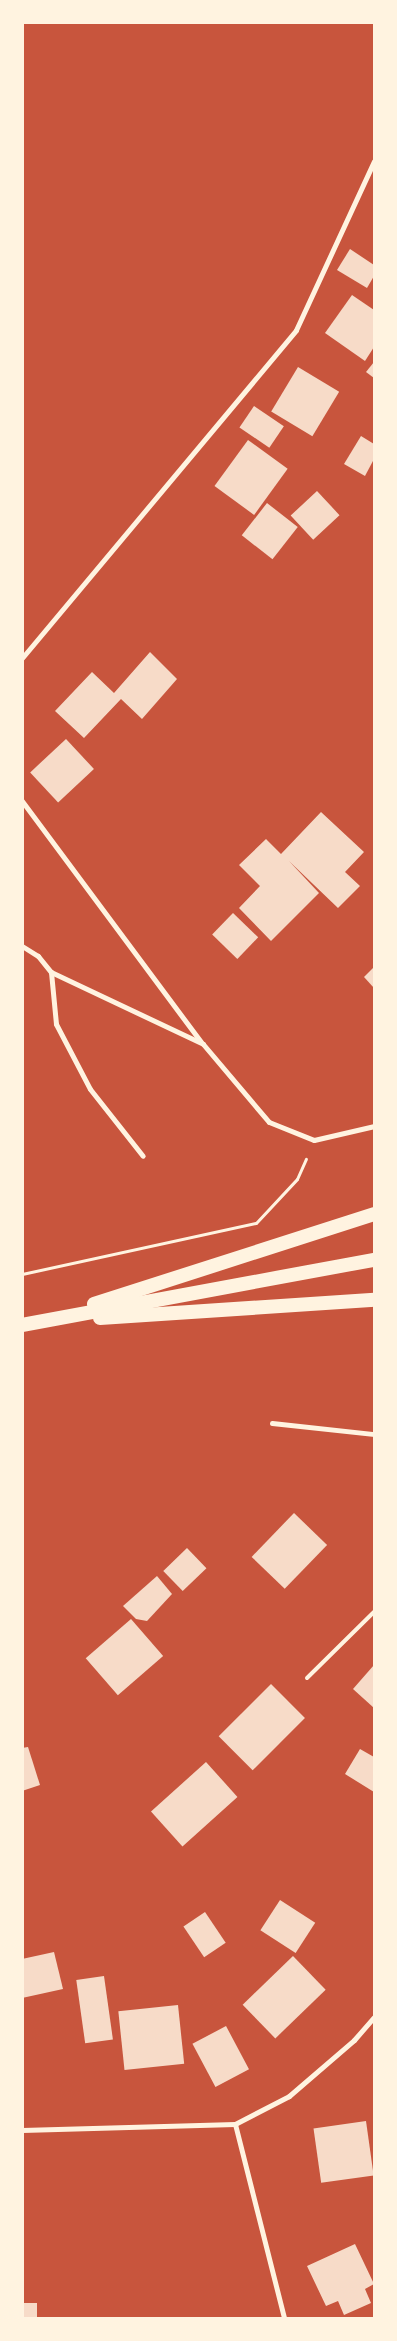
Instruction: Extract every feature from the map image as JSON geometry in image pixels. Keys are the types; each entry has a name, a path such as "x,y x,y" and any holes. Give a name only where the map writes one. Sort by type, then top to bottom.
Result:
{"highway":[{"path":"37,1322 374,1214"},
{"path":"22,1325 374,1260"},
{"path":"37,1322 374,1300"}],"street":[{"path":"22,658 296,330 374,161"},
{"path":"22,801 203,1044 269,1122 314,1140 374,1126"},
{"path":"22,946 38,956 51,972 203,1044"},
{"path":"51,972 56,1024 90,1089 143,1156"},
{"path":"272,1423 374,1434"},
{"path":"22,2130 235,2124 289,2096 354,2040 374,2017"},
{"path":"235,2124 284,2318"}],"lane":[{"path":"307,1678 374,1612"}],"path":[{"path":"22,1274 256,1223 297,1179 314,1140"}],"building":[{"path":"350,249 374,265 374,276 367,288 337,270"},
{"path":"352,295 374,310 374,347 365,361 325,333"},
{"path":"374,362 374,378 366,372"},
{"path":"298,367 339,392 312,436 271,412"},
{"path":"254,406 284,426 269,448 239,428"},
{"path":"361,436 374,444 374,459 365,476 344,464"},
{"path":"248,440 288,469 254,515 214,486"},
{"path":"317,491 340,515 313,540 291,516"},
{"path":"267,503 298,527 272,559 242,535"},
{"path":"150,652 177,679 142,719 121,699 84,738 55,711 92,672 114,693"},
{"path":"66,739 94,769 58,802 30,772"},
{"path":"321,812 364,852 345,872 360,886 338,908 289,861 319,893 271,941 239,908 260,886 239,865 266,839 281,854"},
{"path":"233,913 258,937 237,959 212,935"},
{"path":"374,967 374,988 364,977"},
{"path":"294,1513 327,1545 285,1589 252,1557"},
{"path":"187,1548 206,1568 183,1591 163,1571"},
{"path":"157,1576 172,1594 147,1621 136,1619 123,1606"},
{"path":"131,1619 163,1656 118,1695 86,1658"},
{"path":"374,1665 374,1708 353,1689"},
{"path":"271,1684 305,1718 253,1770 219,1736"},
{"path":"28,1747 40,1785 22,1791 22,1748"},
{"path":"360,1749 374,1757 374,1792 345,1774"},
{"path":"206,1762 237,1797 182,1846 151,1812"},
{"path":"280,1900 315,1923 296,1953 260,1930"},
{"path":"205,1912 226,1943 204,1957 183,1927"},
{"path":"54,1952 63,1989 22,1998 22,1959"},
{"path":"293,1956 326,1990 275,2038 243,2005"},
{"path":"104,1976 113,2039 85,2043 76,1980"},
{"path":"178,2005 184,2064 124,2070 118,2011"},
{"path":"226,2026 249,2069 215,2087 192,2044"},
{"path":"366,2121 374,2175 321,2183 314,2128"},
{"path":"355,2244 374,2284 365,2289 371,2303 344,2315 338,2301 326,2306 307,2266"},
{"path":"22,2303 37,2303 37,2318 22,2318"}]}
